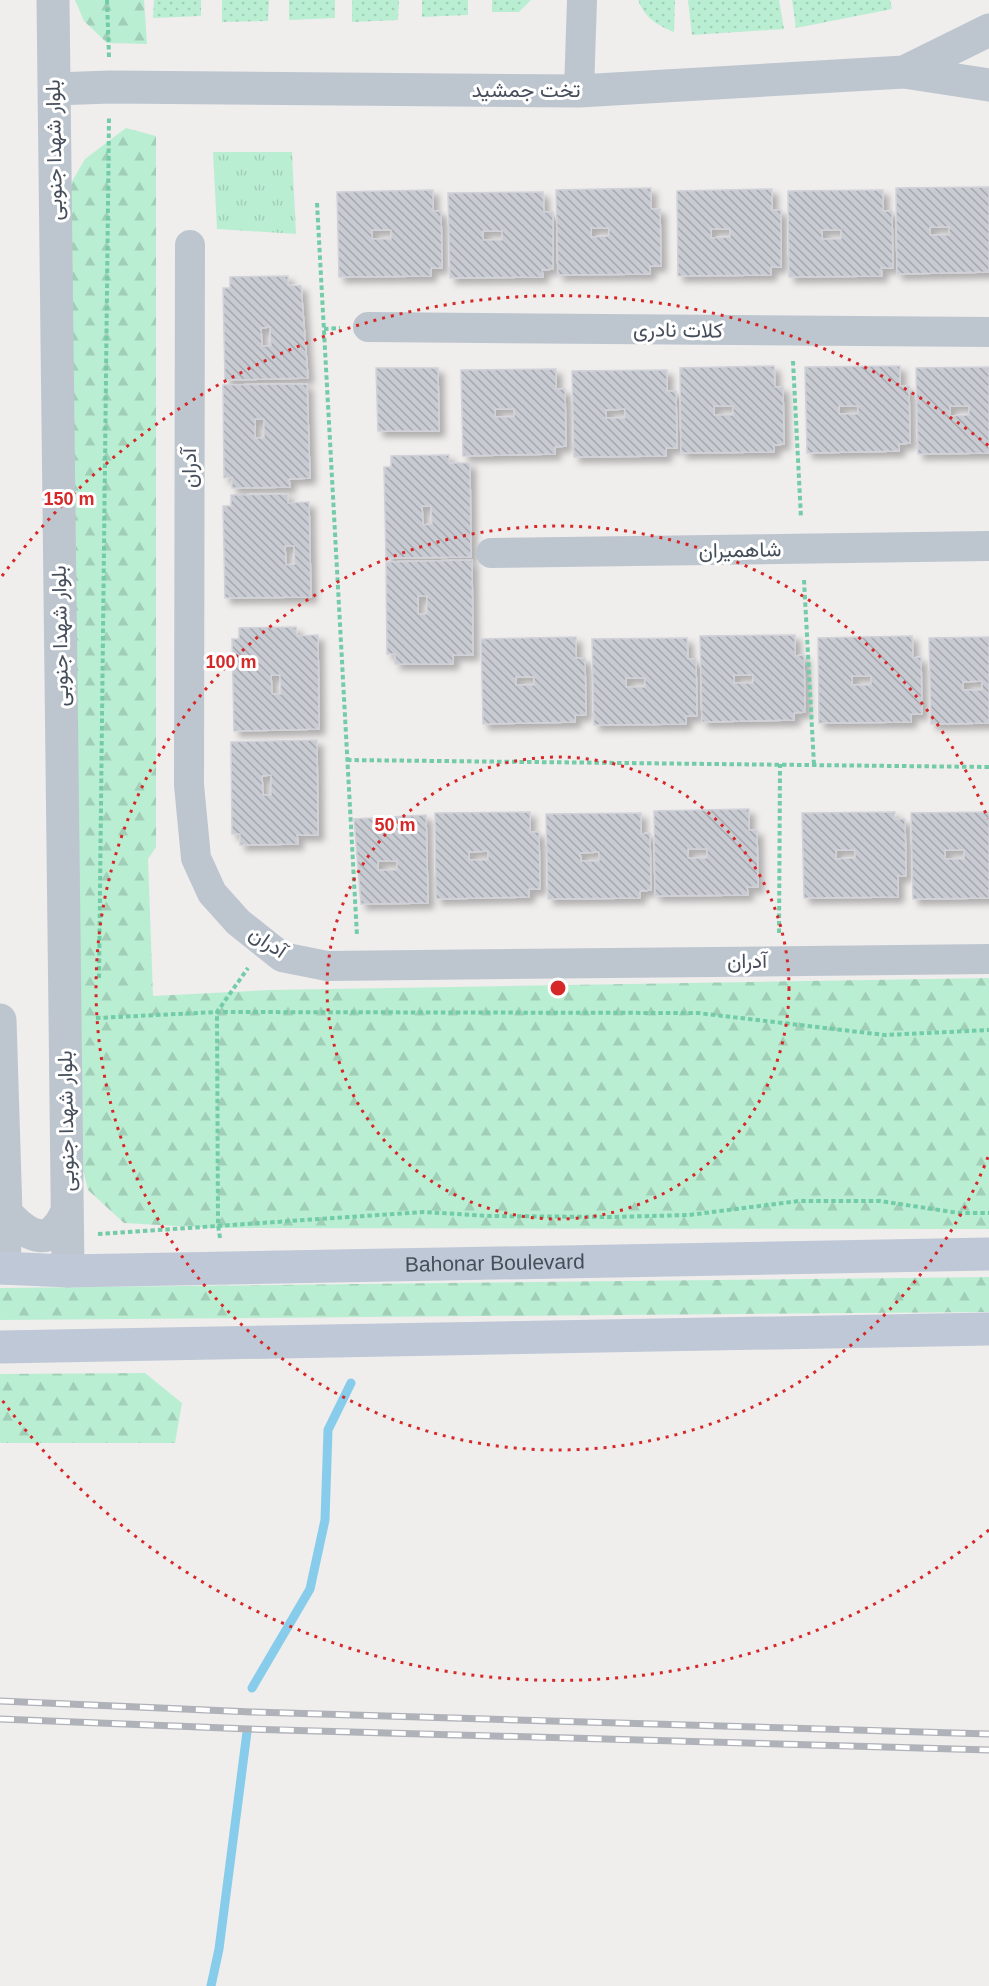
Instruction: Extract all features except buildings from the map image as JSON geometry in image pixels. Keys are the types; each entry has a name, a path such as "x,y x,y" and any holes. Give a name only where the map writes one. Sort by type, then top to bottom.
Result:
{"main road":[{"name":"Bahonar Boulevard","path":"2,1268 68,1271 989,1254"},
{"path":"0,1347 989,1329"}],"street":[{"name":"بلوار شهدا جنوبی","path":"53,0 68,1271"},
{"path":"579,90 582,0"},
{"name":"تخت جمشید","path":"54,89 110,87 579,90 904,72 989,30"},
{"path":"904,72 989,85"},
{"name":"آدران","path":"190,245 189,785 196,858 212,892 238,922 282,957 327,966 989,959"},
{"name":"کلات نادری","path":"368,327 989,332"},
{"name":"شاهمیران","path":"491,553 989,546"},
{"path":"0,1020 6,1213 2,1268"},
{"path":"6,1213 26,1232 37,1237 48,1235 67,1223"}],"path":[{"path":"99,982 110,87 106,0"},
{"path":"317,203 358,966"},
{"path":"347,760 989,767"},
{"path":"779,961 780,764"},
{"path":"224,1268 218,1226 217,1012 265,943"},
{"path":"65,1019 217,1012 699,1013 885,1035 989,1030"},
{"path":"67,1223 218,1226 424,1212 490,1216 688,1215 799,1201 880,1201 959,1213 989,1213"}],"green space":[{"path":"75,0 144,0 147,44 107,43 84,21"},
{"path":"154,0 201,0 201,16 153,18"},
{"path":"222,0 269,0 268,21 222,22"},
{"path":"289,0 335,0 335,18 289,20"},
{"path":"352,0 399,0 398,20 352,22"},
{"path":"422,0 468,0 468,15 422,17"},
{"path":"492,0 531,0 519,12 492,12"},
{"path":"638,0 675,0 674,32 652,20 644,12"},
{"path":"688,0 779,0 784,29 692,35"},
{"path":"792,0 890,0 892,9 796,28"},
{"path":"126,128 156,136 156,847 148,859 153,996 270,990 989,978 989,1229 212,1228 124,1223 88,1190 75,1137 63,197 85,159"},
{"path":"213,152 292,152 296,234 217,229"},
{"path":"989,1277 989,1312 0,1320 0,1288"},
{"path":"145,1373 182,1403 175,1443 0,1443 0,1374"}],"waterway":[{"path":"252,1688 310,1589 325,1520 328,1430 351,1383"},
{"path":"211,1986 219,1949 247,1732"}],"railway":[{"path":"0,1701 252,1712 989,1734"},
{"path":"0,1719 249,1729 989,1750"}]}
